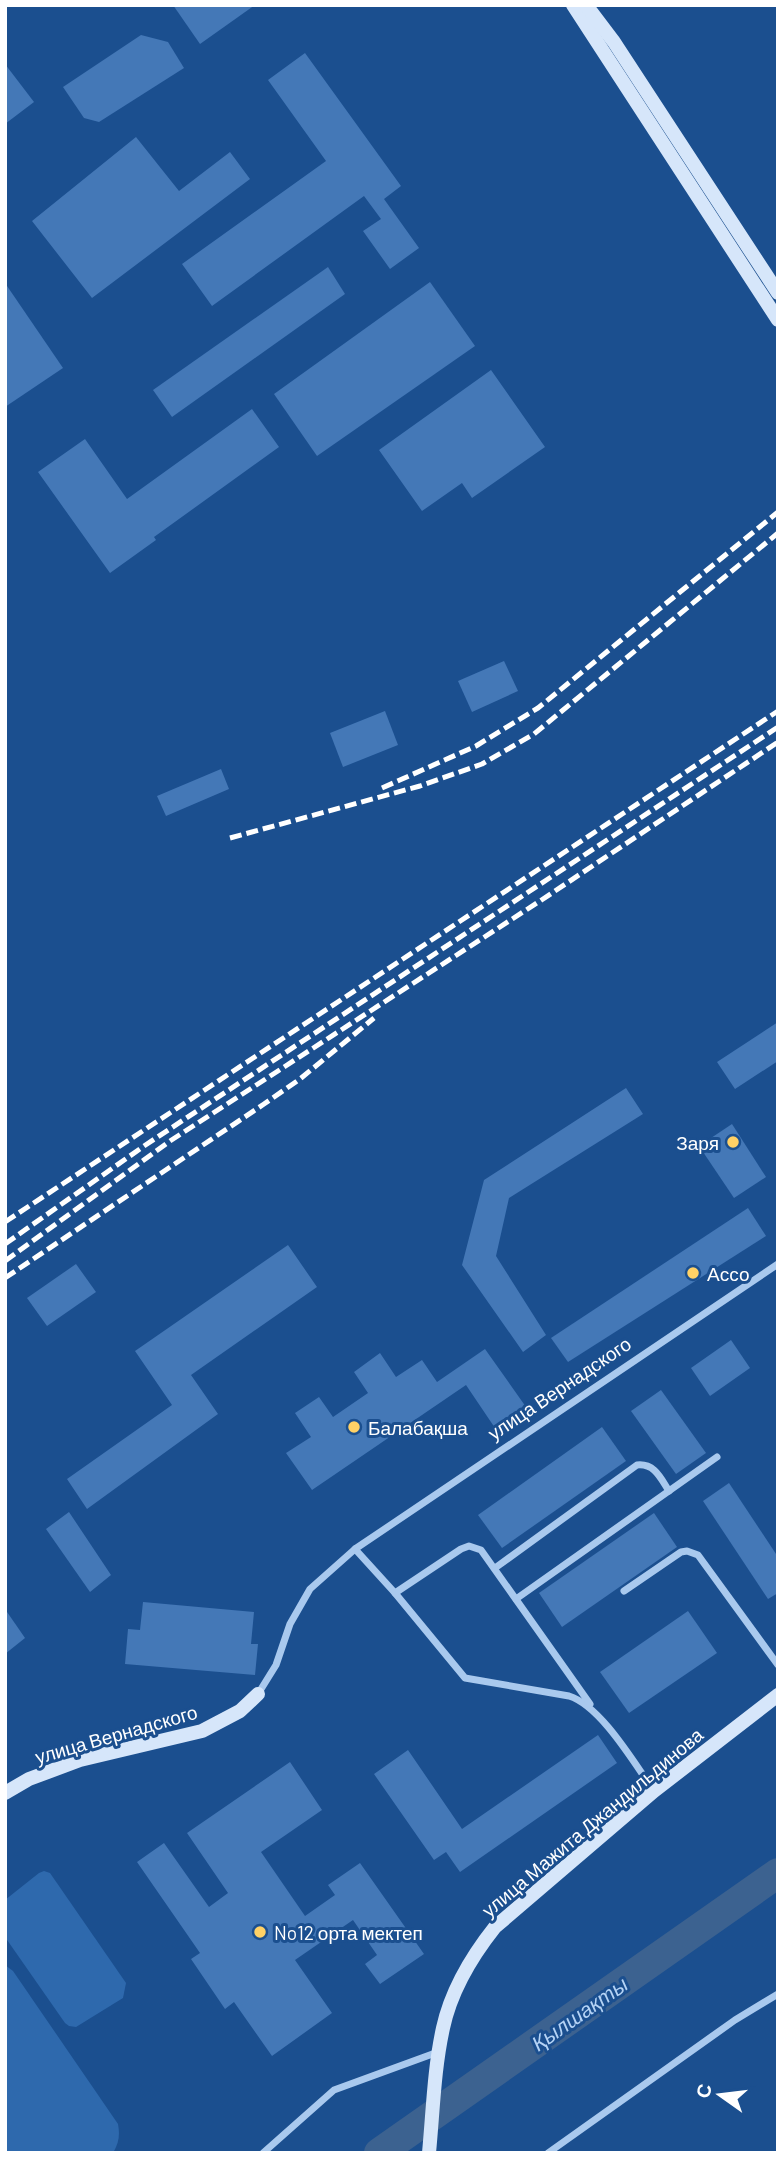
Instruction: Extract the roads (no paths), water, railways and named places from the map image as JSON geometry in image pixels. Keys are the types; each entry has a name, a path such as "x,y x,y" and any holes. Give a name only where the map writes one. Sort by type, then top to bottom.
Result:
{"street":[{"path":"573,5 778,320"},
{"path":"586,5 614,42 778,292"},
{"name":"улица Вернадского","path":"5,1793 29,1779 80,1760 202,1731 240,1711 258,1694 276,1665 290,1624 310,1589 355,1549 778,1264"},
{"path":"516,1599 718,1457"},
{"path":"495,1568 637,1465 650,1466 669,1491"},
{"path":"395,1593 461,1549 469,1546 481,1550 653,1791"},
{"path":"355,1549 465,1678 569,1696 583,1701 596,1712"},
{"path":"624,1591 681,1552 698,1555 778,1665"},
{"name":"улица Мажита Джандильдинова","path":"429,2152 443,2025 453,1997 478,1948 495,1927 653,1791 778,1695"},
{"path":"548,2153 735,2020 778,1994"},
{"path":"262,2153 334,2090 439,2052"}],"waterway":[{"name":"Қылшақты","path":"379,2153 778,1873"}],"railway":[{"path":"382,788 476,746 538,708 778,512"},
{"path":"230,838 420,786 482,764 534,734 778,533"},
{"path":"5,1222 778,711"},
{"path":"5,1244 144,1146 778,727"},
{"path":"5,1261 170,1141 540,901 778,742"},
{"path":"5,1278 300,1079 374,1018"}],"place":[{"name":"Заря","path":"733,1142"},
{"name":"Ассо","path":"693,1273"},
{"name":"Балабақша","path":"354,1427"},
{"name":"No12 орта мектеп","path":"260,1932"}]}
